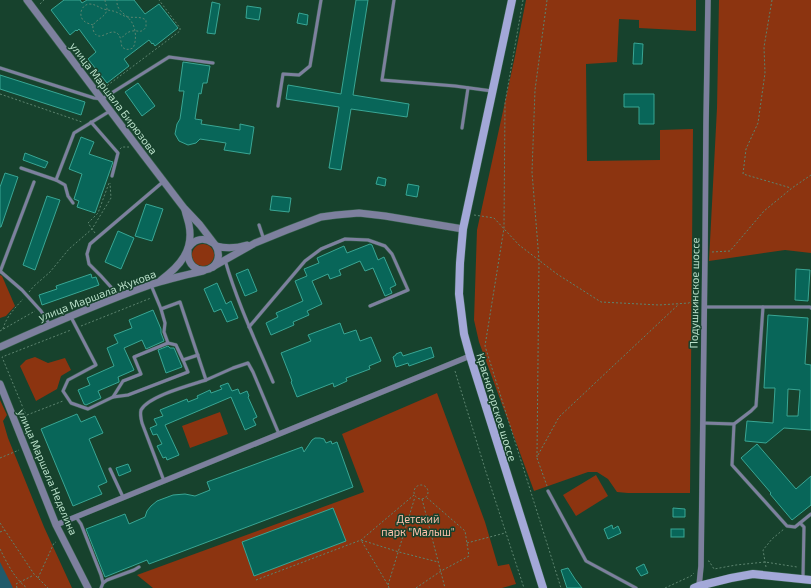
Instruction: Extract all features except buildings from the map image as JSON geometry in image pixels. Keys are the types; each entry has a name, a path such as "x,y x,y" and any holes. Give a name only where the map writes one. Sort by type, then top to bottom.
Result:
{"main road":[{"name":"Красногорское шоссе","path":"512,0 463,229 459,294 464,334 470,356 543,588"},
{"path":"698,587 753,574 807,580"}],"street":[{"name":"улица Маршала Бирюзова","path":"27,0 184,208"},
{"name":"Подушкинское шоссе","path":"698,587 701,561 708,0"},
{"path":"184,208 200,225 218,249 219,257 213,267"},
{"path":"184,208 190,226 188,260 196,269 205,270 213,267 255,243"},
{"path":"153,284 170,274 177,267 192,244 199,239 208,240 216,245 226,248 232,248 264,240 321,217 359,213 463,229"},
{"name":"улица Маршала Жукова","path":"0,347 50,324 119,296 153,284 205,270"},
{"path":"56,525 470,356"},
{"name":"улица Маршала Неделина","path":"0,384 56,525 88,588"}],"lane":[{"path":"278,106 283,74 299,76 310,66 321,0"},
{"path":"394,0 382,80 492,91"},
{"path":"0,68 94,98 102,99 169,57 213,63"},
{"path":"462,128 468,88"},
{"path":"56,180 74,133 110,111"},
{"path":"90,123 118,153 112,176"},
{"path":"21,168 56,180 65,185 68,196 73,203"},
{"path":"119,296 89,264 87,254 90,244 164,181"},
{"path":"34,182 0,272 27,295 50,324"},
{"path":"259,226 264,240"},
{"path":"249,327 305,261 321,249 345,239 368,240 385,246 392,254 408,290 370,306"},
{"path":"225,260 230,278 249,327 273,382"},
{"path":"153,284 165,323 164,332 168,343"},
{"path":"161,309 180,302 206,380"},
{"path":"704,307 811,308"},
{"path":"703,423 734,424 756,406 763,307"},
{"path":"71,316 96,366 68,380 64,391 71,403 88,408 113,397 128,395 188,372 176,345 168,343 134,357 141,374 123,381 113,397"},
{"path":"183,360 198,355"},
{"path":"164,480 140,416 141,410 158,396 206,380 233,368 248,364 253,372 279,434"},
{"path":"734,424 732,465 787,526 795,527 811,514"},
{"path":"110,469 123,497"},
{"path":"548,491 586,561 636,588"},
{"path":"73,517 81,524 84,531 101,575 103,583 102,588"},
{"path":"800,523 804,528 804,568 807,580"},
{"path":"103,583 139,567"}],"path":[{"path":"40,4 44,0"},
{"path":"104,0 107,10"},
{"path":"107,10 103,16 95,21 93,25 95,34 102,37 108,32 116,32 119,35 122,47 126,50 133,48 136,40 135,31 131,21 118,8 116,4 117,0"},
{"path":"104,88 180,31 180,28 159,0"},
{"path":"523,0 505,103 504,228 485,346 561,588"},
{"path":"546,0 535,90 532,172 539,260 537,457 548,491"},
{"path":"772,0 764,47 765,73 758,123 746,149 743,174 792,188"},
{"path":"93,25 84,21 82,18 81,10 87,4 111,10 127,17 143,18 146,20 145,29 139,32 131,31 120,39"},
{"path":"0,94 90,123"},
{"path":"705,252 730,251 764,211 792,188 811,175"},
{"path":"3,329 5,321 16,306 34,286 50,272 69,249 92,229 112,198 110,182 98,213 88,223 92,229 97,237"},
{"path":"466,214 494,218 519,245 557,274 601,302 659,305 689,304 699,290"},
{"path":"0,358 156,296"},
{"path":"537,457 559,417 680,304"},
{"path":"0,331 39,309"},
{"path":"2,357 26,415 34,443 58,502 73,517"},
{"path":"455,371 524,588"},
{"path":"26,415 68,399"},
{"path":"0,458 24,447"},
{"path":"388,585 415,496 414,488 417,485 428,489 426,497 422,499 415,496"},
{"path":"256,580 361,540 415,496"},
{"path":"416,588 441,571 469,556 465,531 426,497"},
{"path":"422,499 446,588"},
{"path":"0,523 34,574 48,588"},
{"path":"768,575 764,550 772,539 787,526"},
{"path":"0,532 5,530"},
{"path":"38,578 54,543 75,530"},
{"path":"467,543 506,533"},
{"path":"361,540 438,562"},
{"path":"361,540 389,588"},
{"path":"0,550 20,582 27,588"},
{"path":"701,561 710,561 714,569 765,562 804,568"},
{"path":"665,588 691,576 694,572"},
{"path":"18,588 16,584 34,574"}],"green space":[{"path":"526,0 696,0 696,31 639,28 639,20 619,19 617,62 586,64 587,161 660,160 660,130 693,129 690,493 617,492 608,479 597,472 588,472 534,491 479,342 474,320 477,230"},
{"path":"719,0 811,0 811,253 785,250 709,261 717,108"},
{"path":"203,244 211,247 214,255 211,263 203,266 195,263 192,255 195,247"},
{"path":"0,275 2,276 15,306 6,316 0,318"},
{"path":"35,357 48,363 65,358 71,370 61,376 57,389 36,401 20,366 26,360"},
{"name":"Детский парк \"Малыш\"","path":"437,393 485,522 498,566 509,564 516,584 502,588 153,588 137,575 364,492 342,434"},
{"path":"0,400 7,415 3,421 8,438 44,527 72,588 0,588"},
{"path":"220,412 228,434 190,448 182,426"},
{"path":"596,475 608,496 576,516 563,495"}],"water":[{"path":"0,562 13,588 0,588"}]}
